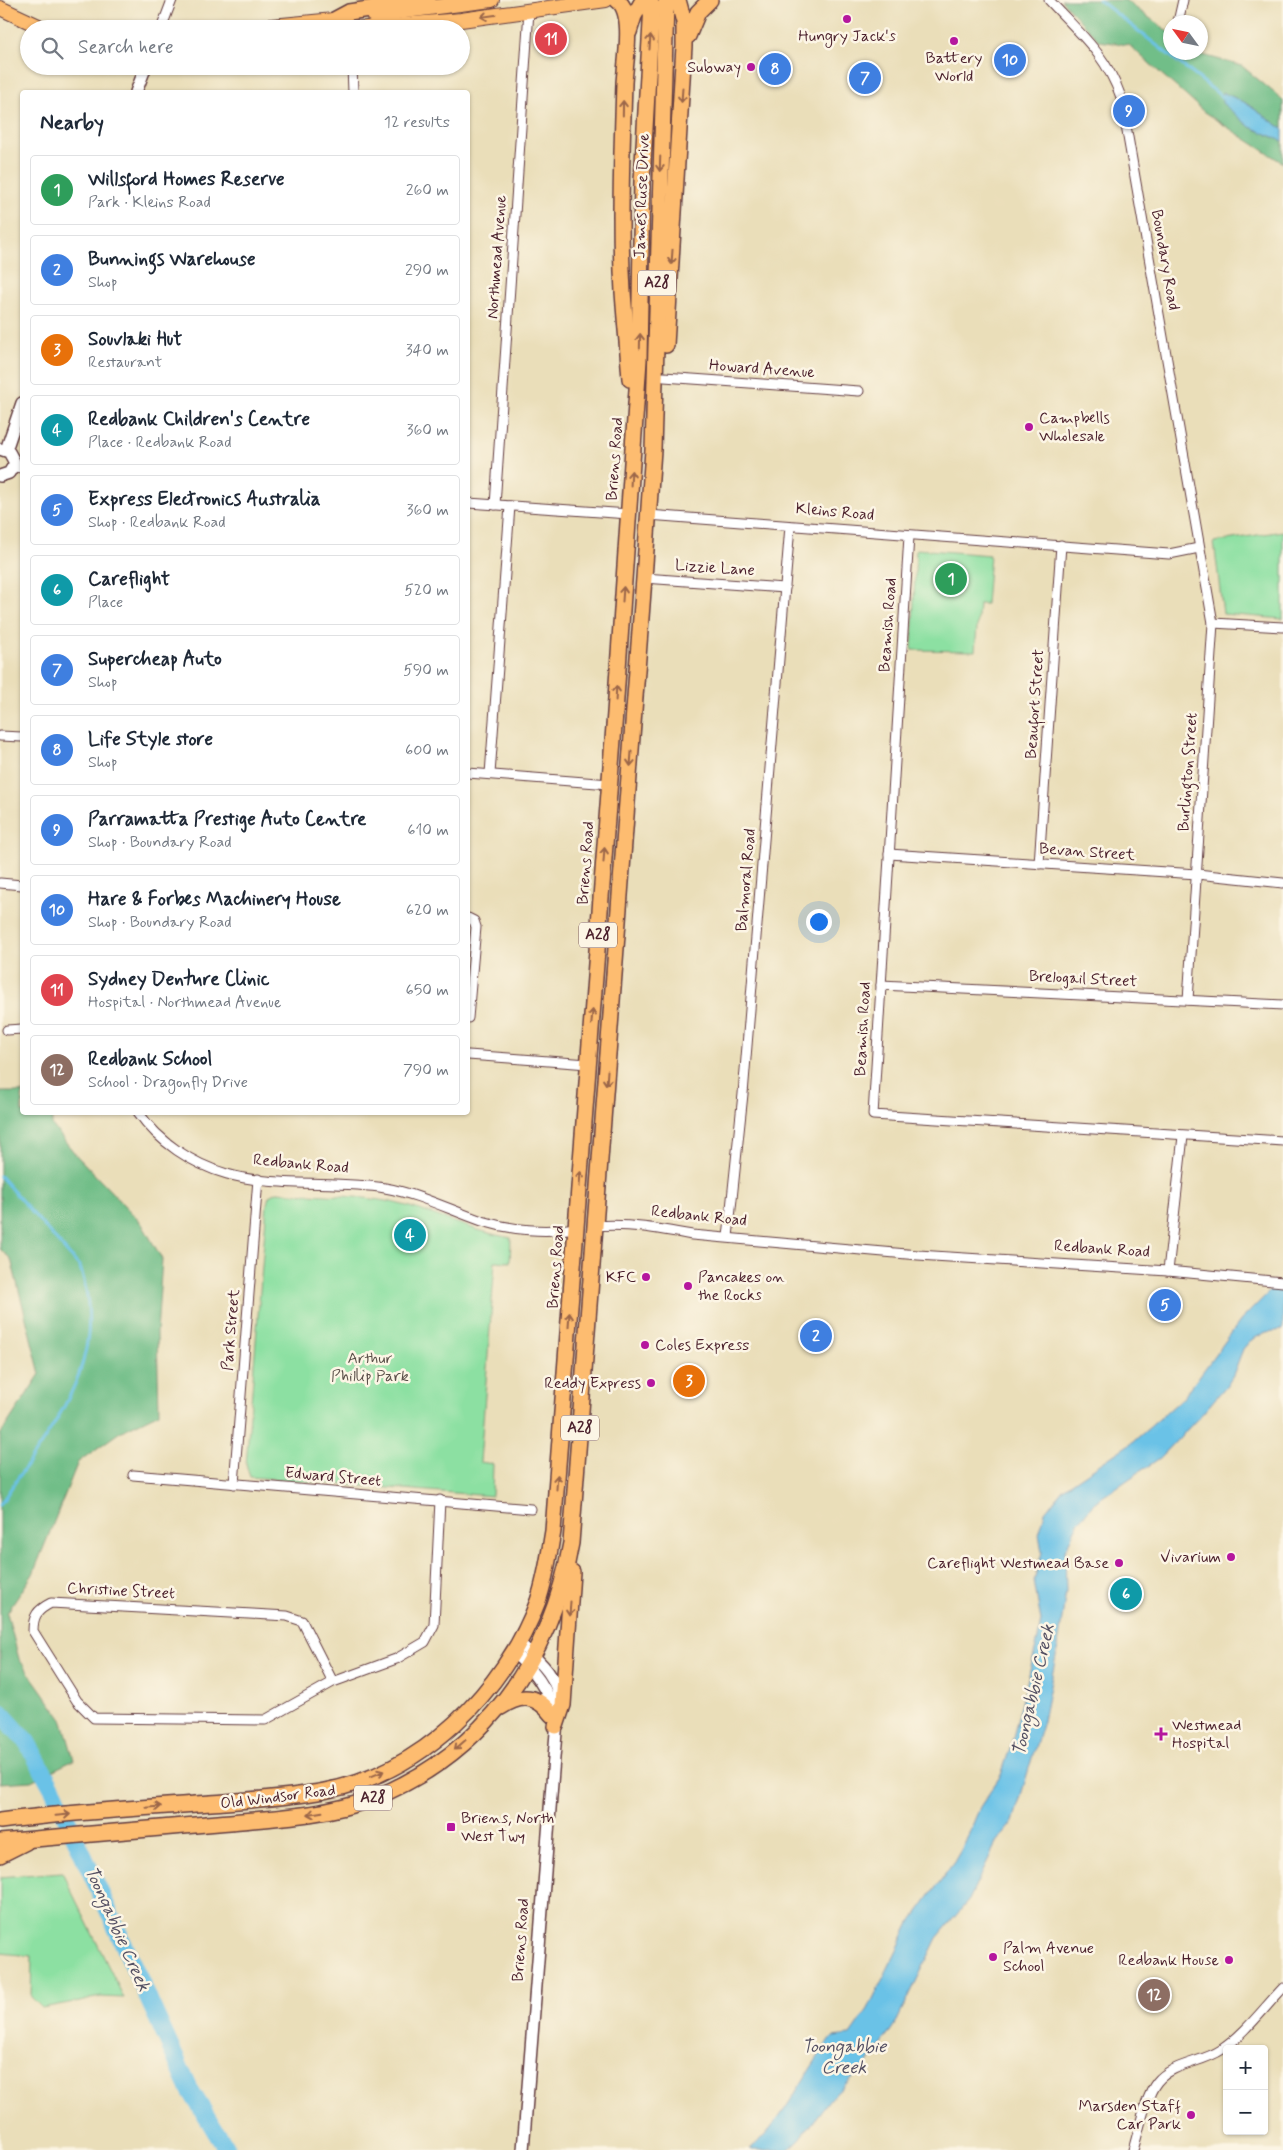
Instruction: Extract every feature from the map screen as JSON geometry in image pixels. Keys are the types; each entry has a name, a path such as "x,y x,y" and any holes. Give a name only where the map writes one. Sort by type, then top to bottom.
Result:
{"highway":[{"path":"334,20 349,12 428,0"},
{"path":"617,0 626,10 627,38 624,81 622,219 623,292 633,442"},
{"path":"684,46 693,21 710,0"},
{"path":"627,38 634,16 660,2 684,22 664,377 653,450"},
{"name":"Briens Road","path":"516,1648 538,1601 547,1570 553,1531 629,514 639,360 642,190 660,2"},
{"name":"James Ruse Drive","path":"653,450 660,2"},
{"name":"A28","path":"571,1543 653,450"},
{"name":"Kleins Road","path":"629,514 648,515"},
{"name":"Redbank Road","path":"576,1228 595,1226"},
{"path":"554,1725 563,1705 573,1576 571,1543"},
{"name":"Old Windsor Road","path":"0,1842 281,1818 318,1813 363,1801 424,1772 477,1731 495,1711 531,1661 555,1610 566,1574 571,1543"},
{"name":"Old Windsor Road","path":"0,1821 270,1798 325,1791 379,1773 405,1760 454,1724 484,1692 516,1648"},
{"path":"495,1711 515,1699 531,1697 543,1703 554,1725"},
{"name":"A28","path":"0,1855 32,1839"}],"main road":[{"path":"381,20 492,0"},
{"path":"461,20 606,0"},
{"path":"2,13 21,20"}],"street":[{"path":"164,20 172,0"},
{"name":"Boundary Road","path":"1049,0 1094,47 1112,73 1121,97 1199,548"},
{"path":"1180,15 1183,0"},
{"name":"Northmead Avenue","path":"495,505 528,11"},
{"path":"137,90 143,75"},
{"path":"352,75 353,90"},
{"name":"Howard Avenue","path":"664,377 859,391"},
{"path":"0,476 18,467 12,454 3,449 20,408"},
{"name":"Kleins Road","path":"470,503 629,514"},
{"path":"490,774 510,506"},
{"name":"Kleins Road","path":"648,515 1169,554 1199,548"},
{"name":"Balmoral Road","path":"728,1237 743,1094 790,526"},
{"name":"Beamish Road","path":"909,536 873,1115 1283,1141"},
{"name":"Beaufort Street","path":"1039,864 1061,546"},
{"name":"Burlington Street","path":"1188,1000 1213,623 1199,548"},
{"name":"Lizzie Lane","path":"644,578 784,588"},
{"path":"1213,623 1283,627"},
{"path":"0,736 20,736"},
{"path":"470,773 610,784"},
{"name":"Bevan Street","path":"889,854 1197,874 1283,883"},
{"path":"0,883 20,885"},
{"path":"470,919 474,921 476,927 470,995"},
{"name":"Brelogail Street","path":"881,985 1283,1005"},
{"path":"7,1030 20,1029"},
{"path":"470,1055 588,1064"},
{"name":"Redbank Road","path":"140,1115 152,1129 180,1152 228,1174 258,1179 385,1188 421,1198 484,1221 509,1227 565,1230 576,1228"},
{"path":"1168,1271 1183,1136"},
{"name":"Park Street","path":"234,1484 258,1179"},
{"name":"Redbank Road","path":"595,1226 613,1225 918,1255 1168,1271 1283,1282"},
{"name":"Edward Street","path":"133,1475 531,1509"},
{"name":"Christine Street","path":"333,1682 302,1621 287,1616 51,1603 40,1608 33,1619 33,1631 77,1701 94,1718 265,1720 333,1682 396,1659 426,1642 434,1625 440,1500"},
{"name":"Briens Road","path":"516,1648 531,1661 547,1693 554,1725 523,2150"},
{"path":"1133,2150 1157,2081 1175,2069 1208,2058 1221,2050 1283,1988"}],"green space":[{"path":"1061,0 1125,0 1163,28 1163,60 1208,60 1208,56 1242,66 1283,100 1283,129 1244,102 1250,127 1283,141 1283,163 1204,112 1129,45 1099,41"},
{"path":"1283,531 1283,619 1223,614 1214,542"},
{"path":"916,549 990,555 986,604 979,604 975,651 912,650"},
{"path":"0,1092 20,1092 20,1115 52,1115 52,1125 77,1156 142,1224 162,1259 157,1332 159,1413 120,1432 78,1462 33,1574 7,1613 19,1659 63,1721 74,1760 31,1781 0,1783 0,1435 40,1374 11,1259 0,1249"},
{"name":"Arthur Phillip Park","path":"277,1192 391,1202 421,1210 480,1231 511,1238 510,1262 495,1261 480,1462 493,1464 492,1496 250,1477 246,1465 267,1204 269,1196"},
{"path":"62,1872 124,1998 101,1997 42,2008 31,1997 32,1956 0,1953 0,1877"}],"water":[{"path":"1222,92 1244,102 1283,129 1283,141 1250,127 1222,103"},
{"name":"Toongabbie Creek","path":"1283,1278 1283,1330 1266,1332 1250,1341 1243,1349 1233,1375 1226,1386 1202,1414 1160,1458 1095,1502 1078,1523 1065,1550 1066,1591 1058,1646 1043,1721 1013,1822 997,1841 969,1900 937,1938 897,2021 865,2066 829,2100 799,2140 788,2150 750,2150 774,2124 812,2065 833,2037 850,2035 868,2009 910,1923 954,1862 965,1843 980,1807 1001,1775 1011,1745 1038,1639 1041,1621 1034,1581 1042,1552 1039,1534 1045,1512 1063,1489 1134,1441 1183,1398 1241,1320"}],"waterway":[{"path":"1099,0 1225,99"},
{"name":"Toongabbie Creek","path":"0,1176 80,1267 88,1302 88,1335 82,1365 70,1394 55,1422 0,1505"},
{"name":"Toongabbie Creek","path":"0,1712 27,1742 54,1791 189,2088 227,2150"}],"place":[{"name":"Hungry Jack's","path":"847,19"},
{"name":"Sydney Denture Clinic","path":"551,39"},
{"name":"Battery World","path":"954,41"},
{"name":"Hare & Forbes Machinery House","path":"1010,60"},
{"name":"Subway","path":"751,67"},
{"name":"Life Style store","path":"775,69"},
{"name":"Supercheap Auto","path":"865,78"},
{"name":"Parramatta Prestige Auto Centre","path":"1129,111"},
{"name":"Campbells Wholesale","path":"1029,427"},
{"name":"Willsford Homes Reserve","path":"951,579"},
{"name":"Redbank Children's Centre","path":"410,1235"},
{"name":"KFC","path":"646,1277"},
{"name":"Pancakes on the Rocks","path":"688,1286"},
{"name":"Express Electronics Australia","path":"1165,1305"},
{"name":"Bunnings Warehouse","path":"816,1336"},
{"name":"Coles Express","path":"645,1345"},
{"name":"Souvlaki Hut","path":"689,1381"},
{"name":"Reddy Express","path":"651,1383"},
{"name":"Vivarium","path":"1231,1557"},
{"name":"Careflight Westmead Base","path":"1119,1563"},
{"name":"Careflight","path":"1126,1594"},
{"name":"Westmead Hospital","path":"1161,1734"},
{"name":"Briens, North West Twy","path":"451,1827"},
{"name":"Palm Avenue School","path":"993,1957"},
{"name":"Redbank House","path":"1229,1960"},
{"name":"Redbank School","path":"1154,1995"},
{"name":"Marsden Staff Car Park","path":"1191,2115"}]}
